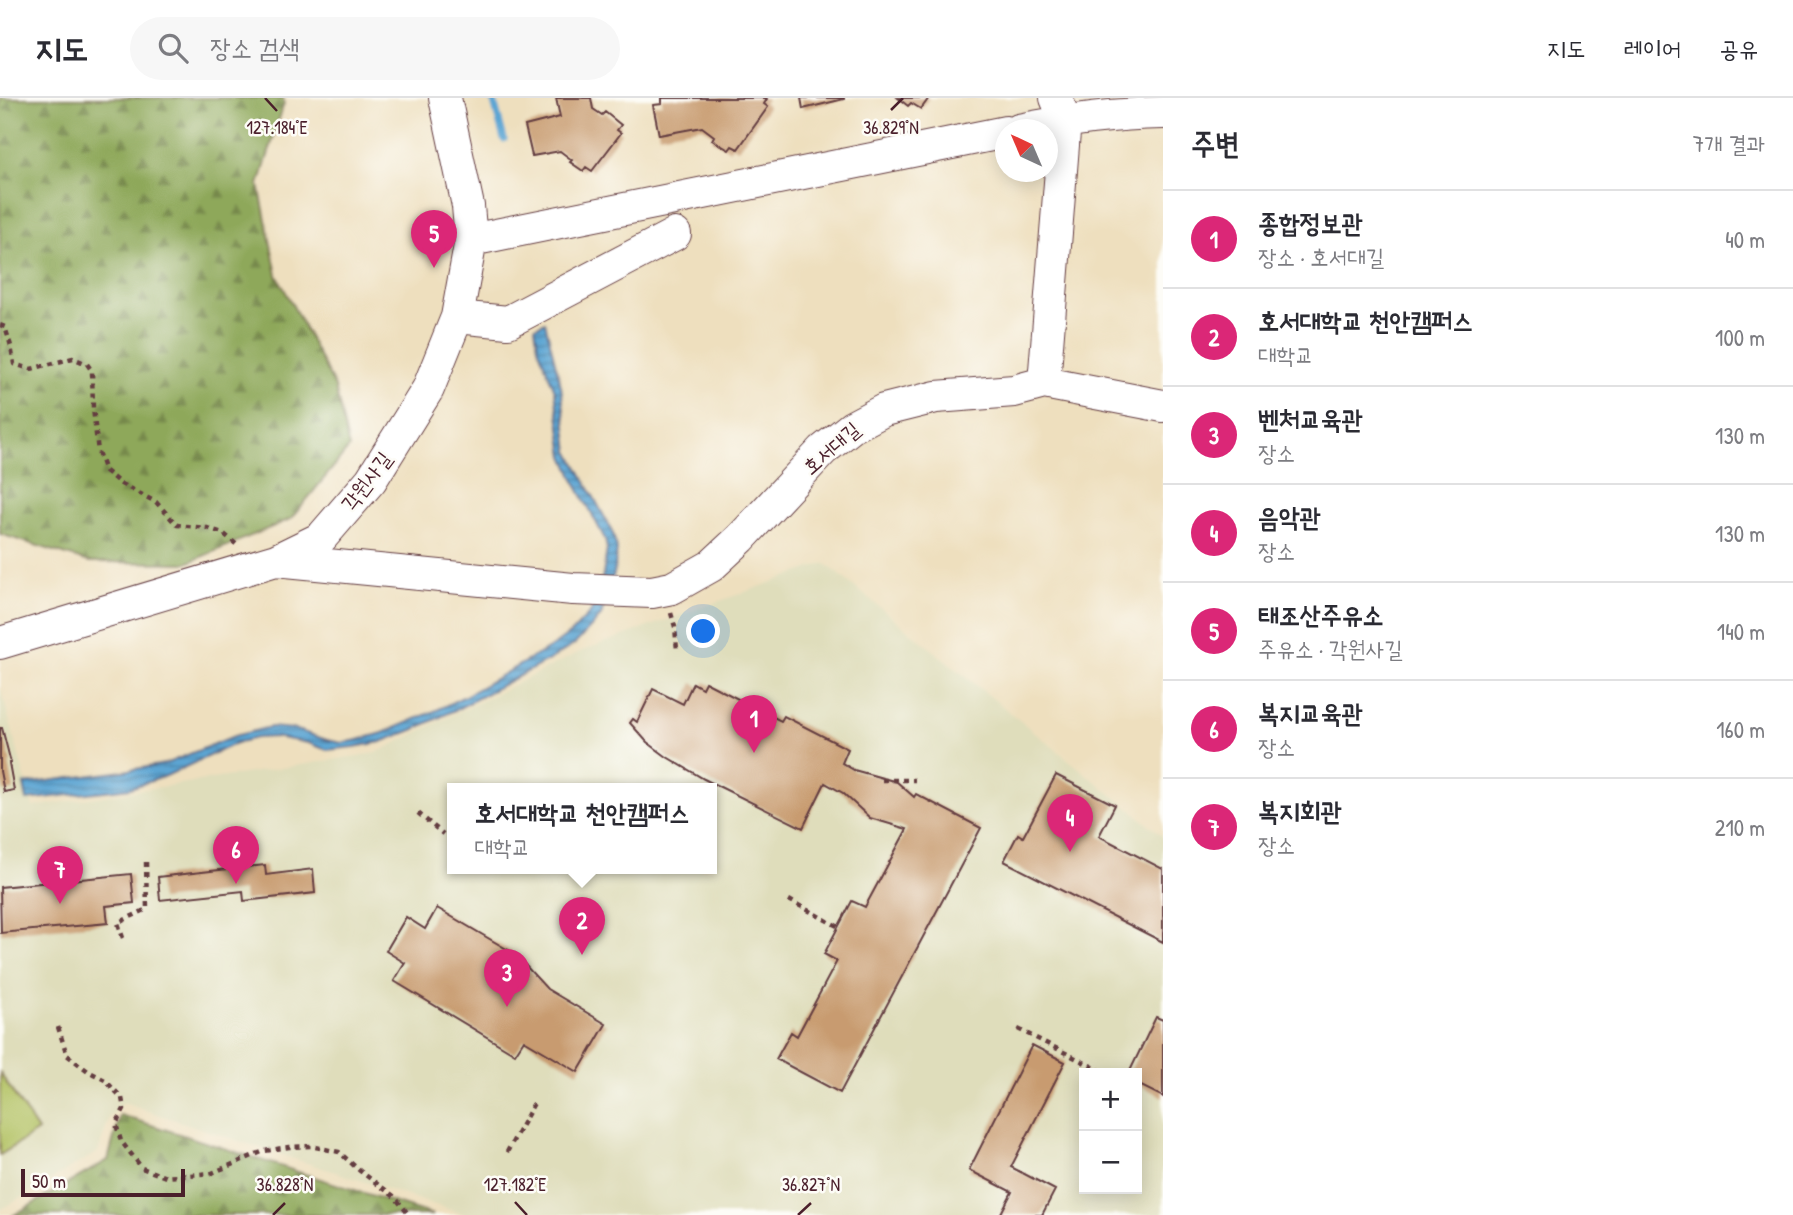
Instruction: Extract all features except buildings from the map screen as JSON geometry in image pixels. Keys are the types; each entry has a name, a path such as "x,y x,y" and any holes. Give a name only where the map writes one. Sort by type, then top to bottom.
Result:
{"street":[{"name":"각원사길","path":"0,643 276,560 320,538 371,480 428,389 457,317 471,240 468,206 445,98"},
{"path":"1044,383 1060,109"},
{"path":"1040,119 1060,109 1163,113"},
{"path":"471,240 995,134"},
{"path":"457,317 508,322 675,234"},
{"name":"호서대길","path":"276,560 573,589 652,592 672,588 711,566 824,450 852,427 884,410 936,397 1014,391 1044,383 1163,406"}],"path":[{"path":"0,325 5,327 14,364 31,369 74,358 87,364 92,371 98,452 105,471 121,484 156,502 177,525 223,533 245,551"},
{"path":"672,588 670,612 675,627 677,650"},
{"path":"882,780 915,780"},
{"path":"418,813 443,834"},
{"path":"123,938 118,923 147,909 146,862"},
{"path":"789,900 839,927"},
{"path":"58,1027 67,1055 105,1080 122,1098 124,1110 116,1124 121,1141 142,1168 166,1177 212,1173 264,1151 311,1146 338,1152 396,1197 409,1215"},
{"path":"1018,1029 1095,1068"},
{"path":"507,1152 534,1103"}],"shaded area":[{"path":"825,563 1163,836 1163,1215 466,1215 123,1103 109,1118 98,1152 0,1210 0,686 33,807 376,753 584,650"}],"green space":[{"path":"0,98 283,98 284,103 259,185 277,275 335,387 349,448 291,519 187,563 89,562 0,534"},
{"path":"0,1073 38,1131 0,1155"},
{"path":"120,1115 433,1215 14,1215 108,1160"}],"water":[{"path":"545,322 561,386 569,451 612,531 617,549 614,574 601,616 575,644 459,708 381,742 327,750 308,743 275,737 256,738 236,743 166,776 130,788 27,800 24,784 165,764 234,736 270,727 294,729 342,743 383,733 463,697 553,646 572,632 591,612 603,575 607,549 605,539 564,456 555,391 538,347 535,327"}],"waterway":[{"path":"493,98 504,139"}],"place":[{"name":"태조산주유소","path":"434,268"},
{"name":"종합정보관","path":"754,753"},
{"name":"음악관","path":"1070,852"},
{"name":"복지교육관","path":"236,884"},
{"name":"복지회관","path":"60,904"},
{"name":"호서대학교 천안캠퍼스","path":"582,955"},
{"name":"벤처교육관","path":"507,1007"}]}
